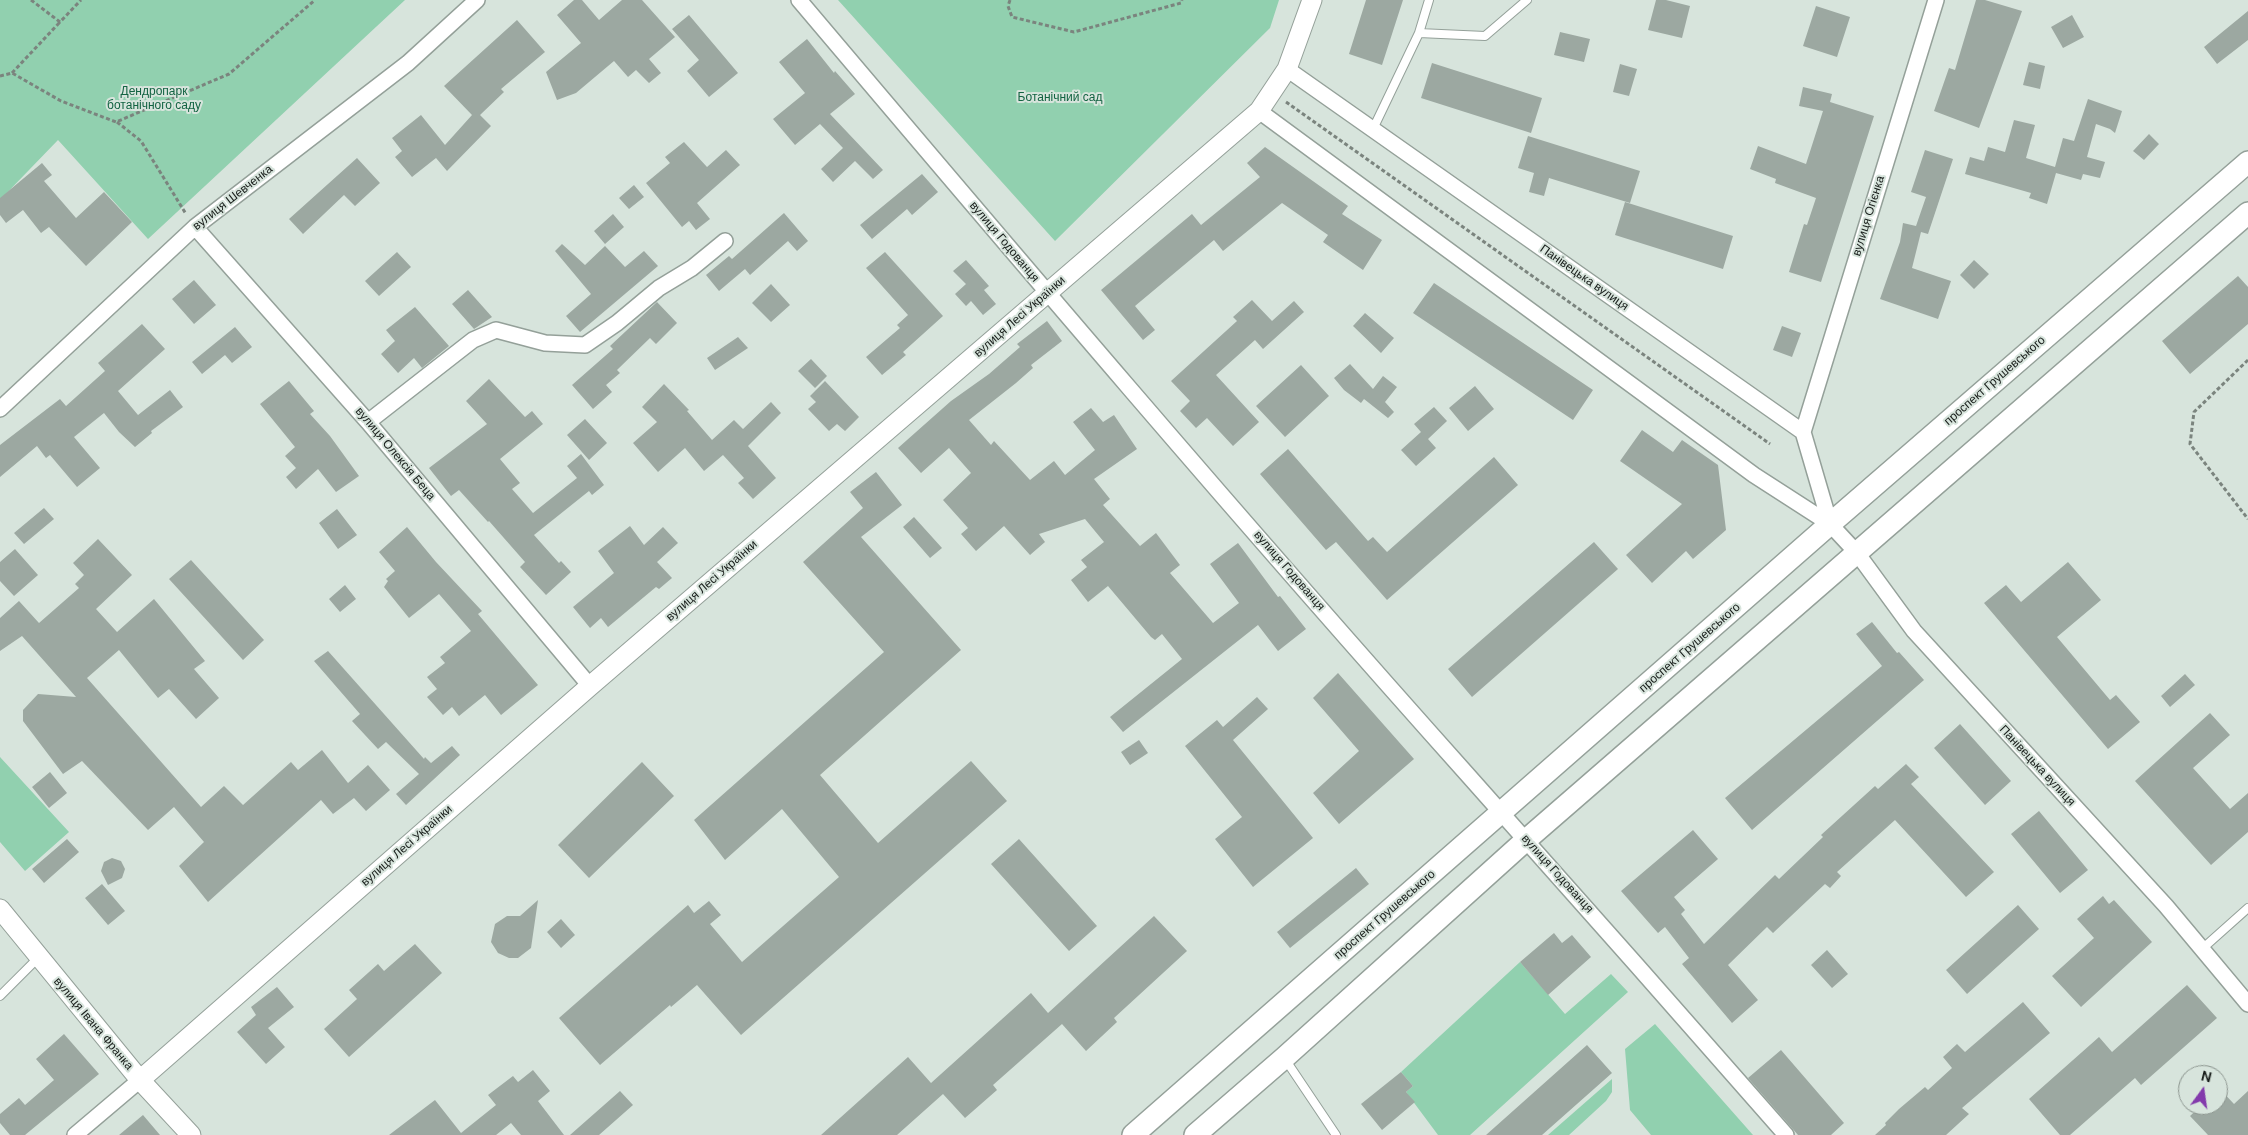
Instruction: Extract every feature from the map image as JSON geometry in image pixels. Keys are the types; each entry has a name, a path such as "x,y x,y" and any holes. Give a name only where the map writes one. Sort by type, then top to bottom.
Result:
{"main road":[{"name":"проспект Грушевського","path":"1133,1135 1830,524 2248,162"},
{"path":"1195,1135 1284,1058 1526,840 2248,213"}],"street":[{"name":"вулиця Шевченка","path":"0,409 195,227 408,62 477,0"},
{"name":"вулиця Годованця","path":"800,0 1048,294 1786,1135"},
{"name":"вулиця Лесі Українки","path":"75,1135 590,686 1259,111 1287,69 1312,0"},
{"name":"вулиця Огієнка","path":"1803,432 1936,0"},
{"name":"Панівецька вулиця","path":"1287,69 1803,432 1830,524"},
{"name":"Панівецька вулиця","path":"1259,111 1754,476 1830,524 1857,553 1914,631 2166,906 2248,1004"},
{"name":"вулиця Олексія Беца","path":"195,227 368,422 590,686"},
{"path":"368,422 473,340 496,330 544,343 585,345 618,323 660,288 692,268 725,241"},
{"name":"вулиця Івана Франка","path":"0,909 38,958 140,1080 191,1135"}],"lane":[{"path":"1373,129 1419,33 1429,0"},
{"path":"1419,33 1486,36 1527,0"},
{"path":"2202,949 2248,908"},
{"path":"0,996 38,958"},
{"path":"1284,1058 1336,1135"}],"path":[{"path":"31,0 60,22"},
{"path":"0,76 12,73 81,0"},
{"path":"116,122 229,74 315,0"},
{"path":"1010,0 1008,6 1012,17 1074,32 1181,3 1182,0"},
{"path":"12,73 61,102 116,122 140,140 195,227"},
{"path":"1286,102 1770,444"},
{"path":"2248,360 2194,412 2190,444 2248,519"}],"green space":[{"name":"Дендропарк ботанічного саду","path":"0,0 405,0 148,239 58,140 0,200"},
{"name":"Ботанічний сад","path":"838,0 1279,0 1270,28 1055,241"},
{"path":"0,757 69,832 25,871 0,842"},
{"path":"1520,962 1565,1014 1611,974 1628,992 1470,1135 1438,1135 1406,1092 1413,1086 1401,1072"},
{"path":"1655,1024 1753,1135 1651,1135 1630,1110 1625,1049"},
{"path":"1612,1079 1612,1092 1606,1101 1569,1135 1548,1135"}],"building":[{"path":"574,0 582,0 599,20 622,0 642,0 675,37 649,59 661,73 649,83 636,70 628,77 614,61 576,93 557,100 546,72 581,43 557,15"},
{"path":"1366,0 1403,0 1382,65 1349,54"},
{"path":"1656,0 1666,0 1690,6 1682,38 1648,30"},
{"path":"1976,0 1985,0 2022,11 1979,128 1934,111 1949,68 1955,70"},
{"path":"1816,6 1850,17 1837,57 1803,46"},
{"path":"2248,11 2248,40 2217,64 2204,47"},
{"path":"689,15 738,73 709,97 687,71 699,60 672,29"},
{"path":"2072,15 2084,37 2063,48 2051,27"},
{"path":"517,20 545,52 501,89 504,92 480,115 491,126 447,171 436,158 412,177 395,157 402,151 392,138 421,115 445,145 472,115 444,86"},
{"path":"1560,32 1590,39 1584,62 1554,55"},
{"path":"807,39 834,73 835,71 855,94 830,114 883,170 873,179 855,161 833,182 821,169 843,148 820,124 795,145 773,119 805,93 779,62"},
{"path":"2029,62 2045,66 2040,89 2023,85"},
{"path":"1432,63 1542,98 1531,133 1421,98"},
{"path":"1620,64 1637,69 1629,96 1613,92"},
{"path":"1803,87 1832,94 1830,102 1874,116 1821,282 1789,272 1804,224 1807,225 1816,198 1775,183 1776,179 1750,169 1758,146 1806,164 1823,111 1799,106"},
{"path":"2088,99 2122,111 2115,133 2096,124 2087,157 2105,162 2100,178 2083,174 2081,180 2056,173 2047,204 2029,198 2031,193 1965,174 1970,157 1984,161 1988,147 2005,152 2014,120 2035,125 2026,158 2055,167 2063,138 2074,141"},
{"path":"2149,134 2159,144 2144,160 2133,151"},
{"path":"1528,136 1640,171 1630,203 1549,178 1544,196 1529,192 1534,173 1518,168"},
{"path":"684,142 707,167 726,150 740,165 697,203 710,219 696,230 689,221 682,227 646,183 670,163 665,157"},
{"path":"1265,147 1348,206 1342,214 1382,240 1363,270 1323,242 1328,235 1282,203 1223,251 1214,240 1135,306 1155,330 1143,340 1101,290 1192,214 1201,225 1260,177 1247,163"},
{"path":"1925,150 1953,159 1928,234 1921,232 1912,268 1951,281 1938,319 1880,299 1900,242 1903,223 1916,226 1926,197 1911,192"},
{"path":"357,158 380,183 355,206 344,195 303,234 289,219"},
{"path":"42,163 52,175 44,181 76,218 104,192 132,222 86,266 49,227 41,233 23,210 6,223 0,215 0,198"},
{"path":"922,174 938,192 912,215 907,209 872,239 860,225"},
{"path":"634,185 644,197 629,209 619,198"},
{"path":"1625,202 1733,236 1723,269 1615,235"},
{"path":"784,213 808,241 797,251 788,241 750,275 745,269 719,291 706,275 729,256 732,259"},
{"path":"613,214 624,227 605,244 594,231"},
{"path":"562,244 585,265 605,246 625,267 644,251 658,266 580,332 566,316 591,294 555,251"},
{"path":"397,252 411,267 379,296 365,281"},
{"path":"885,252 943,316 903,352 906,355 882,375 866,357 900,328 897,325 908,315 866,268"},
{"path":"966,260 989,286 984,290 996,304 983,315 971,301 966,306 955,294 966,284 953,271"},
{"path":"1974,260 1989,274 1974,289 1960,275"},
{"path":"2238,276 2248,287 2248,324 2190,374 2162,341"},
{"path":"194,280 216,305 194,324 172,299"},
{"path":"1434,283 1593,390 1573,420 1413,313"},
{"path":"771,284 790,305 771,322 752,303"},
{"path":"468,290 492,317 474,329 452,304"},
{"path":"1252,300 1272,321 1294,301 1304,312 1263,349 1255,340 1216,375 1259,422 1233,446 1207,418 1196,428 1180,411 1190,401 1171,381 1237,321 1233,317"},
{"path":"657,302 677,323 656,344 650,338 617,370 620,373 606,385 612,392 593,409 572,385 613,349 610,346"},
{"path":"415,307 449,346 422,368 414,358 398,373 381,354 395,341 386,330"},
{"path":"1365,313 1394,338 1381,353 1353,326"},
{"path":"1047,321 1062,341 1031,365 1033,368 1016,383 969,420 991,445 994,441 1030,480 1054,461 1065,475 1095,450 1073,422 1091,408 1103,422 1114,415 1137,449 1094,479 1110,499 1103,505 1140,546 1156,533 1180,565 1170,573 1213,623 1239,603 1210,564 1238,543 1278,597 1280,596 1306,629 1278,651 1258,625 1123,732 1110,717 1182,659 1162,634 1155,640 1151,637 1108,586 1088,602 1071,580 1087,567 1081,560 1104,542 1085,519 1039,534 1045,542 1030,555 1004,526 976,551 961,534 968,528 943,500 971,473 949,448 921,473 898,448 951,401 989,374 1020,347 1017,344"},
{"path":"142,324 165,349 118,391 138,415 170,390 183,407 151,431 152,433 135,447 119,432 104,413 74,437 100,468 77,487 50,455 46,458 37,446 0,477 0,445 60,399 66,406 105,371 98,363"},
{"path":"1782,326 1801,333 1792,357 1773,350"},
{"path":"235,327 252,347 232,363 225,355 202,374 192,362"},
{"path":"738,337 748,348 715,370 707,358"},
{"path":"811,359 827,376 815,388 798,371"},
{"path":"1350,364 1373,389 1383,376 1397,387 1385,402 1394,412 1388,418 1364,399 1361,403 1344,390 1334,378"},
{"path":"1301,365 1329,396 1285,437 1256,406"},
{"path":"489,379 525,417 532,411 543,424 500,459 520,483 512,489 533,513 577,478 567,466 581,454 604,485 592,495 589,491 534,535 559,563 561,561 571,572 546,595 520,567 525,562 489,521 459,490 451,496 429,468 487,424 466,401"},
{"path":"289,381 314,411 310,414 330,436 359,476 336,492 318,469 296,489 286,477 296,468 285,456 295,447 260,404"},
{"path":"825,381 859,417 845,431 837,424 829,431 808,409 816,402 810,396"},
{"path":"664,384 689,410 687,411 712,440 734,420 743,429 771,402 781,413 748,446 776,478 753,499 738,483 744,478 723,455 704,471 685,448 658,472 633,443 657,422 642,407"},
{"path":"1475,386 1494,409 1468,431 1449,408"},
{"path":"1434,407 1447,421 1428,439 1436,448 1416,466 1401,450 1421,432 1414,424"},
{"path":"585,419 607,443 589,460 567,435"},
{"path":"1642,430 1673,452 1682,440 1718,465 1726,530 1693,559 1686,551 1652,583 1626,555 1682,504 1620,461"},
{"path":"1288,449 1368,541 1373,537 1387,552 1494,457 1518,485 1387,600 1336,542 1326,550 1260,474"},
{"path":"876,472 902,505 861,537 961,650 820,775 878,843 971,761 1007,801 741,1035 697,985 671,1007 670,1005 600,1065 559,1018 688,905 694,913 709,901 721,915 710,924 742,962 839,877 782,809 725,860 694,820 884,652 803,562 863,508 850,492"},
{"path":"44,508 54,519 24,544 14,533"},
{"path":"337,509 357,535 338,549 319,523"},
{"path":"914,517 942,548 930,558 903,527"},
{"path":"630,526 644,545 663,527 678,543 657,562 672,578 659,589 656,587 608,627 601,618 590,628 573,607 614,573 598,551"},
{"path":"407,527 436,562 482,611 478,614 538,685 501,715 485,695 459,716 452,707 443,715 427,697 437,689 427,677 445,663 440,657 471,631 439,594 409,618 384,587 388,581 386,579 395,571 379,552"},
{"path":"98,539 132,575 96,609 117,632 154,599 205,661 194,669 219,698 196,719 169,689 158,698 119,650 87,678 201,807 224,786 243,805 291,762 298,770 322,750 348,783 368,765 390,790 366,811 354,798 333,814 321,800 208,902 179,866 204,842 174,807 148,830 82,761 63,774 23,721 23,710 38,694 76,697 22,636 0,651 0,618 19,601 39,623 79,588 75,584 84,575 73,563"},
{"path":"1594,542 1618,569 1472,697 1448,669"},
{"path":"15,549 38,575 14,596 0,581 0,562"},
{"path":"191,560 264,640 243,660 169,579"},
{"path":"2068,562 2101,600 2057,637 2110,700 2116,695 2140,722 2108,749 1984,603 2006,585 2021,602"},
{"path":"345,585 356,599 340,612 329,599"},
{"path":"1872,622 1897,653 1899,652 1924,680 1752,830 1725,798 1882,666 1856,634"},
{"path":"328,651 424,759 425,757 431,763 452,746 460,755 406,805 396,794 419,774 386,742 378,749 352,721 360,714 314,661"},
{"path":"1338,673 1414,759 1339,824 1313,793 1359,751 1313,698"},
{"path":"2185,674 2195,685 2170,707 2161,696"},
{"path":"1257,697 1268,709 1233,740 1313,838 1253,887 1215,839 1242,817 1185,746 1217,720 1223,727"},
{"path":"2210,713 2230,735 2193,768 2230,809 2248,793 2248,832 2211,865 2135,781"},
{"path":"1960,724 2011,781 1985,805 1934,748"},
{"path":"1139,740 1148,753 1130,765 1121,752"},
{"path":"642,762 674,796 589,878 558,845"},
{"path":"1906,764 1919,777 1911,784 1994,872 1966,897 1895,820 1837,872 1841,876 1830,888 1825,884 1773,933 1767,927 1728,965 1758,1000 1732,1023 1682,964 1689,958 1665,927 1658,933 1621,891 1693,830 1718,859 1674,897 1685,910 1681,914 1704,944 1775,875 1779,879 1823,837 1821,835 1875,786 1878,789"},
{"path":"50,772 67,793 49,808 32,787"},
{"path":"2039,811 2088,870 2060,893 2011,834"},
{"path":"67,839 79,852 44,883 32,869"},
{"path":"1019,839 1097,926 1069,951 991,864"},
{"path":"112,858 121,861 125,869 122,878 108,885 101,871 104,862"},
{"path":"1356,868 1369,884 1290,948 1277,932"},
{"path":"102,884 125,911 108,925 85,898"},
{"path":"2103,896 2109,904 2114,900 2152,942 2081,1007 2052,976 2094,938 2077,919"},
{"path":"538,900 531,948 518,958 509,958 498,953 491,942 495,924 507,916 520,916"},
{"path":"2018,905 2039,929 1967,994 1946,970"},
{"path":"1154,916 1187,951 1114,1018 1117,1022 1086,1051 1062,1024 993,1085 997,1090 965,1118 943,1094 897,1135 821,1135 908,1057 931,1083 1031,993 1048,1013"},
{"path":"561,919 575,935 561,948 547,932"},
{"path":"1554,933 1562,943 1572,935 1591,957 1548,995 1520,962"},
{"path":"415,944 442,973 349,1057 324,1029 357,999 349,990 378,964 384,971"},
{"path":"1827,950 1848,974 1832,988 1811,965"},
{"path":"2187,985 2217,1018 2141,1085 2135,1078 2070,1135 2060,1135 2029,1099 2099,1037 2112,1052"},
{"path":"277,987 294,1007 268,1028 285,1047 266,1064 237,1032 256,1015 251,1007"},
{"path":"2023,1002 2050,1033 1962,1108 1969,1114 1946,1135 1875,1135 1899,1109 1925,1087 1928,1090 1952,1068 1943,1057 1957,1044 1965,1052"},
{"path":"64,1034 99,1074 25,1135 10,1135 0,1123 0,1114 19,1098 25,1105 54,1080 36,1059"},
{"path":"1587,1045 1612,1073 1542,1135 1486,1135"},
{"path":"1781,1050 1844,1123 1831,1135 1798,1135 1748,1078"},
{"path":"533,1070 550,1091 538,1101 564,1135 521,1135 511,1123 496,1135 389,1135 435,1100 461,1133 496,1105 488,1095 513,1076 518,1082"},
{"path":"1401,1072 1413,1086 1406,1092 1415,1102 1382,1130 1361,1104"},
{"path":"620,1091 633,1105 599,1135 570,1135"},
{"path":"2248,1091 2248,1135 2208,1135 2190,1116 2228,1115 2228,1098 2234,1104"},
{"path":"143,1115 160,1135 119,1135"}]}
